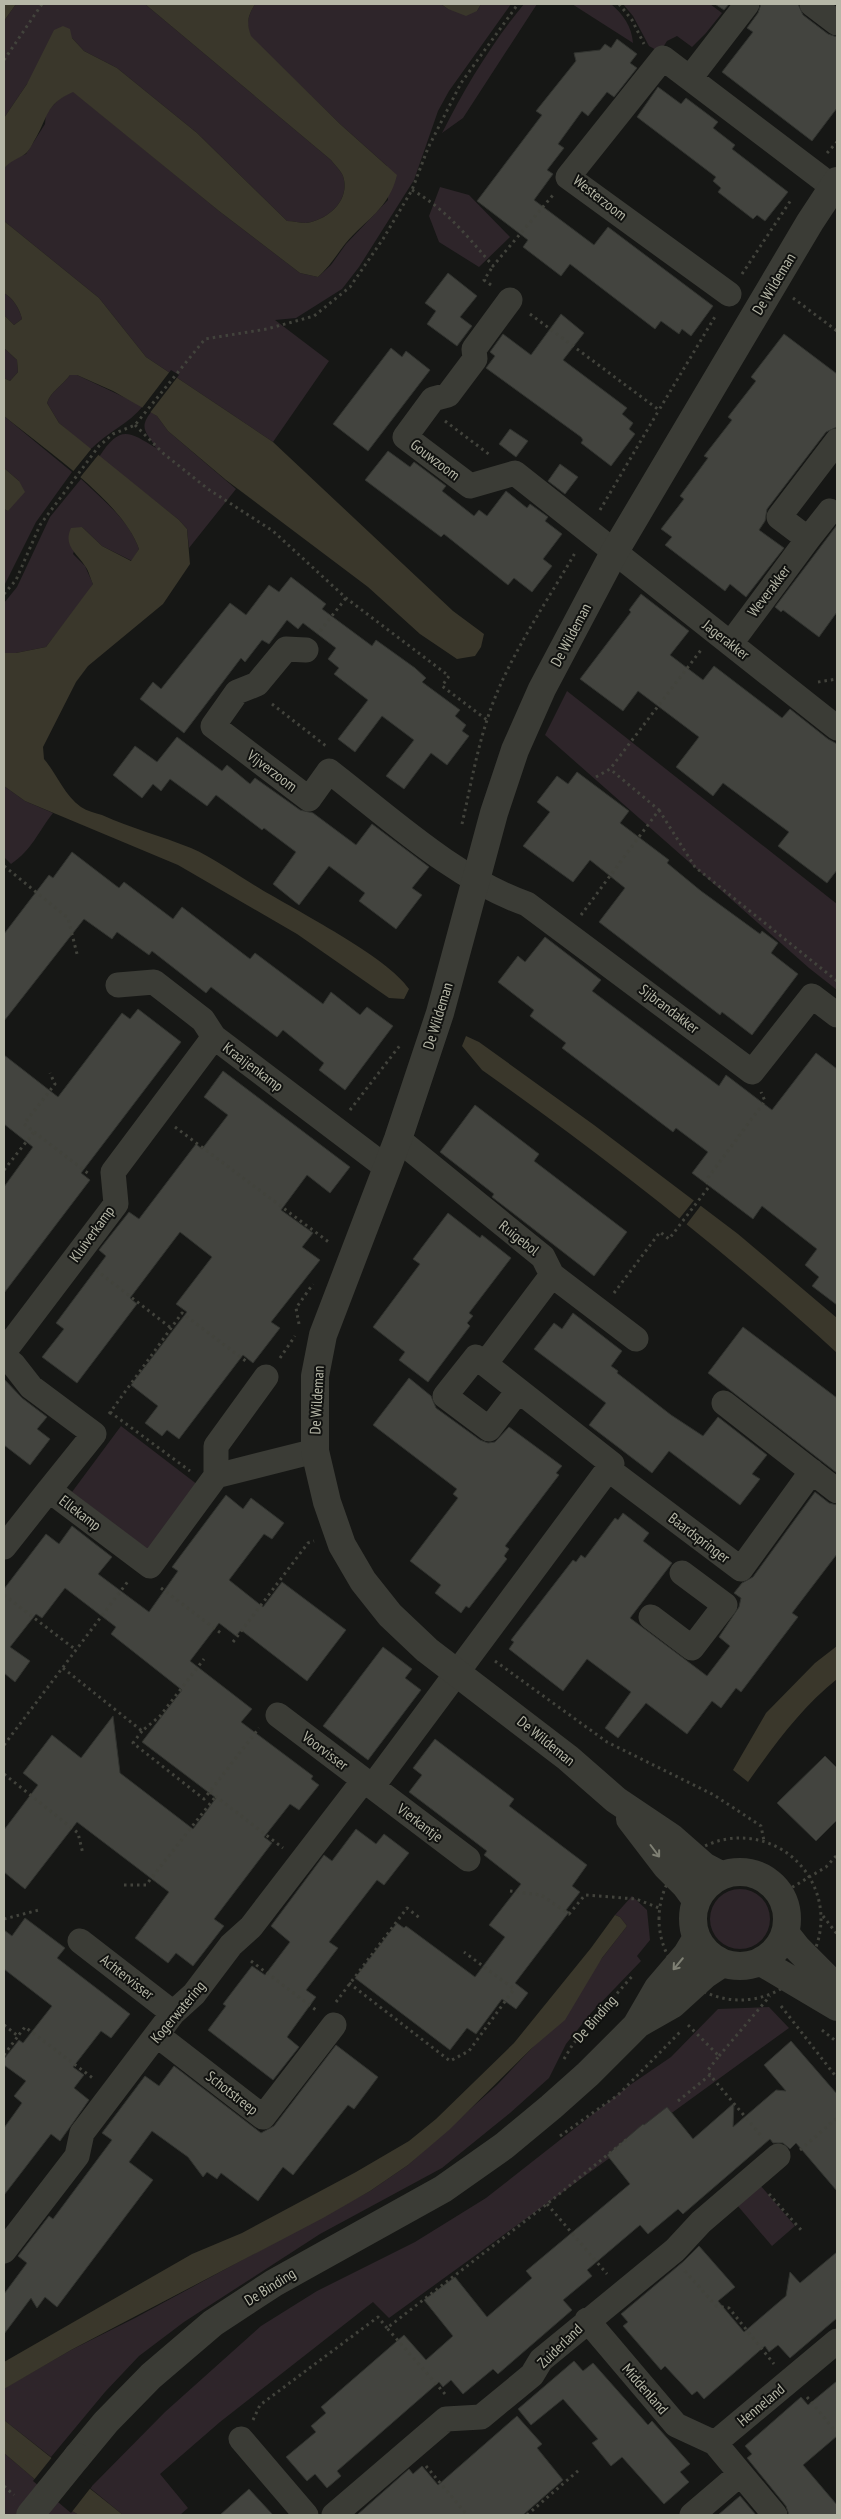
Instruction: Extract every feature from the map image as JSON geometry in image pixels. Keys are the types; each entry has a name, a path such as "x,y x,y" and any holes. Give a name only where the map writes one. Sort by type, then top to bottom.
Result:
{"street":[{"path":"690,78 747,4"},
{"path":"812,4 837,23"},
{"path":"662,58 811,170 835,184"},
{"name":"Westerzoom","path":"662,58 568,177 729,294"},
{"name":"De Wildeman","path":"721,1875 704,1866 665,1865 616,1800 568,1758 427,1650 390,1615 363,1581 342,1545 327,1502 315,1451 315,1376 323,1335 398,1139 440,1012 494,813 516,750 542,689 615,552 835,184"},
{"name":"Gouwzoom","path":"510,300 474,348 475,359 448,395 433,399 405,437 470,486 515,473"},
{"path":"808,539 779,517 837,441"},
{"path":"515,473 615,552"},
{"name":"Weverakker","path":"723,637 830,511"},
{"name":"Jagerakker","path":"615,552 837,728"},
{"name":"Vijverzoom","path":"306,650 286,649 257,684 237,692 213,726 309,799 329,772"},
{"path":"329,772 476,881"},
{"name":"Sijbrandakker","path":"476,881 499,894 528,904 752,1072"},
{"name":"Kraaijenkamp","path":"118,985 154,982 203,1020 214,1037 387,1168"},
{"path":"752,1072 812,996 837,1015"},
{"name":"Kluiverkamp","path":"4,1352 116,1204 113,1172 214,1037"},
{"name":"Ruigebol","path":"398,1139 543,1257 552,1275 636,1339"},
{"path":"518,1391 489,1429 445,1396 476,1357 484,1364 552,1275"},
{"path":"4,1357 13,1364 31,1387 94,1434"},
{"name":"Baardspringer","path":"484,1364 612,1464 608,1469 741,1569 812,1471"},
{"path":"140,1565 150,1566 212,1480 216,1446 266,1377"},
{"path":"724,1404 837,1491"},
{"name":"Ellekamp","path":"94,1434 49,1490 140,1565"},
{"path":"212,1480 315,1451"},
{"path":"458,1672 608,1469"},
{"path":"4,1547 49,1490"},
{"path":"718,1600 741,1569"},
{"path":"651,1616 692,1648 725,1605 682,1573"},
{"name":"Kogerwatering","path":"4,2251 77,2156 82,2133 174,2013 194,1994 231,1945 251,1927 458,1672"},
{"name":"Voorvisser","path":"269,1720 368,1783"},
{"name":"Vierkantje","path":"368,1783 468,1859"},
{"name":"De Wildeman","path":"683,1864 696,1900"},
{"path":"786,1934 777,1949 761,1962 741,1966 721,1964 707,1954 696,1939 692,1920 696,1900 705,1886 721,1875 747,1871 765,1877 781,1894 787,1914 786,1934 792,1978"},
{"name":"De Binding","path":"23,2507 77,2457 106,2422 151,2376 213,2323 274,2283 443,2189 504,2146 551,2107 588,2074 636,2026 673,2004 685,1976 696,1939"},
{"name":"Achtervisser","path":"80,1941 174,2013"},
{"path":"761,1962 792,1978 816,1996 837,2007"},
{"name":"De Binding","path":"685,1976 721,1964"},
{"path":"792,1978 837,1988"},
{"name":"Schotstreep","path":"157,2035 263,2117 329,2013"},
{"name":"Zuiderland","path":"334,2515 446,2419 481,2417 532,2375 541,2360 587,2320 670,2254 701,2222 778,2156"},
{"name":"Middenland","path":"587,2320 676,2425 715,2444"},
{"name":"Henneland","path":"715,2444 837,2341"},
{"path":"241,2439 306,2515"},
{"path":"715,2444 775,2515"},
{"path":"692,2515 740,2474"}],"path":[{"path":"4,60 42,4"},
{"path":"4,594 16,580 40,525 99,446 113,434 135,425 175,372 205,339 267,329 314,316 350,287 383,239 412,190 428,148 461,83 518,4"},
{"path":"620,4 632,20 644,45 662,58"},
{"path":"568,177 493,266 484,280 659,410 729,294 811,170 837,142"},
{"path":"412,190 430,200 453,220 493,266"},
{"path":"427,407 515,473"},
{"path":"135,425 164,454 208,489 273,532 346,598 449,676 442,686 487,720"},
{"path":"306,650 346,598"},
{"path":"596,777 610,769 723,637"},
{"path":"250,687 340,758 329,772"},
{"path":"610,769 659,810 695,867 837,981"},
{"path":"567,934 659,810"},
{"path":"4,866 68,918 77,954"},
{"path":"336,1129 402,1044"},
{"path":"600,1312 660,1232 669,1239 708,1188 706,1179 765,1101 752,1072"},
{"path":"50,1073 55,1084 24,1124 115,1194"},
{"path":"158,1113 331,1244"},
{"path":"4,1170 34,1132"},
{"path":"77,1256 171,1328"},
{"path":"94,1434 182,1313 266,1377"},
{"path":"110,1412 212,1480"},
{"path":"233,1642 308,1543 337,1529"},
{"path":"4,1745 140,1565 222,1634"},
{"path":"4,1595 76,1650"},
{"path":"476,1648 559,1705 607,1742 714,1795 761,1826 764,1841"},
{"path":"204,1659 160,1716 142,1731 133,1743 204,1799 269,1720"},
{"path":"63,1668 142,1731"},
{"path":"4,1774 78,1833 83,1854"},
{"path":"210,1792 302,1862"},
{"path":"124,1885 146,1885 216,1796"},
{"path":"792,1978 745,2000 715,1997 685,1976 661,1943 659,1908 664,1892 683,1864 719,1840 743,1838 764,1841 790,1854 809,1876 822,1916 837,1934"},
{"path":"781,1894 826,1867 837,1855"},
{"path":"510,1891 541,1895 569,1914 584,1895 636,1899 659,1908"},
{"path":"231,1945 329,2013 407,1908 421,1919"},
{"path":"4,1919 39,1910"},
{"path":"778,2156 710,2075 708,2070 792,1978 819,1938 822,1916"},
{"path":"350,1983 450,2061 469,2051 514,1989 464,1952"},
{"name":"De Binding","path":"562,2066 572,2044 636,1972"},
{"path":"792,1978 837,2078"},
{"path":"4,2025 18,2036"},
{"path":"688,2025 719,2056"},
{"path":"4,2055 25,2026 112,2094"},
{"path":"678,2101 710,2075"},
{"path":"387,2328 547,2204 627,2139"},
{"path":"754,2176 802,2231"},
{"path":"547,2204 623,2293"},
{"path":"670,2254 716,2306 729,2308 790,2381 837,2433"},
{"path":"241,2439 248,2431 260,2405 378,2316 465,2417"},
{"path":"411,2449 467,2515"},
{"path":"527,2515 579,2470"},
{"path":"4,2486 23,2507"}],"shaded area":[{"path":"4,4 16,4 4,21"},
{"path":"16,4 145,4 331,160 343,176 345,185 341,201 329,213 314,221 306,223 287,221 197,133 117,68 84,51 72,38 27,84 4,118 4,21"},
{"path":"145,4 255,4 248,19 251,36 340,124 397,175 383,205 353,235 318,277 300,273 219,211 73,92 57,102 48,112 39,133 28,151 4,169 4,118 27,84 54,30 63,26 70,29 72,38 84,51 117,68 197,133 287,221 306,223 314,221 322,218 336,207 341,201 345,185 342,174 331,160"},
{"path":"255,4 441,4 448,9 477,11 481,4 511,4 449,91 438,111 414,180 359,267 342,289 296,318 275,320 329,361 273,442 146,357 99,298 4,221 4,169 9,161 26,154 45,124 46,113 60,98 73,91 219,211 300,273 318,277 331,265 346,244 388,200 387,166 340,124 250,36 248,19"},
{"path":"441,4 481,4 477,11 466,16"},
{"path":"524,4 537,4 463,118 442,133 480,66"},
{"path":"572,4 611,4 626,21 633,43"},
{"path":"623,4 710,4 722,13 692,47 677,36 667,41 660,52 649,46 633,16"},
{"path":"440,187 469,195 510,237 479,267 439,242 429,216"},
{"path":"4,221 99,298 146,357 273,442 453,611 484,634 481,647 475,656 457,659 420,634 368,587 226,480 168,431 157,416 113,391 77,375 70,375 49,399 47,403 59,423 179,520 187,529 190,564 163,604 88,666 76,682 43,747 44,759 70,797 81,807 200,852 340,935 398,976 409,989 404,999 389,998 297,934 178,865 25,801 4,786 4,653 16,653 46,647 93,584 86,568 70,544 69,534 71,528 82,527 102,546 131,561 139,549 130,531 117,513 100,495 60,460 4,416 4,378 10,381 18,372 17,360 4,348 4,315 14,325 22,319 16,304 4,293"},
{"path":"4,293 13,301 21,315 22,319 14,325 4,315"},
{"path":"4,348 17,360 18,372 10,381 4,378"},
{"path":"70,375 77,375 143,406 131,418 90,450 59,423 47,403 51,395"},
{"path":"151,412 157,416 168,431 236,489 189,548 187,529 179,520 99,457 113,440 125,434 138,438 156,448 144,427"},
{"path":"4,416 72,472 36,522 4,586 4,509 8,511 19,481 4,468"},
{"path":"4,468 19,481 25,492 8,511 4,509"},
{"path":"81,479 122,520 135,539 139,549 132,561 102,546 82,527 73,554 85,566 93,584 90,590 46,647 16,653 4,653 4,603 17,587 50,517"},
{"path":"567,691 837,904 837,990 809,968 545,735"},
{"path":"4,786 25,801 53,813 30,847 11,864 4,857"},
{"path":"466,1036 479,1042 594,1125 738,1234 837,1318 837,1353 752,1278 664,1206 482,1070 462,1046"},
{"path":"121,1426 198,1485 148,1550 72,1492"},
{"path":"837,1646 837,1679 800,1714 748,1782 733,1770 766,1713 815,1663"},
{"path":"734,1889 746,1889 757,1894 765,1902 770,1913 768,1931 757,1944 746,1949 734,1949 723,1944 715,1936 710,1925 710,1913 715,1902 723,1894"},
{"path":"632,1896 647,1910 650,1940 637,1956 641,1961 591,2013 566,2044 549,2078 510,2113 442,2168 320,2234 184,2322 139,2356 105,2392 51,2457 4,2420 4,2389 8,2386 71,2350 135,2318 370,2191 408,2165 497,2085 532,2048 627,1926 620,1917 615,1915"},
{"path":"615,1915 620,1917 627,1926 602,1958 565,2020 532,2048 449,2130 408,2165 370,2191 323,2218 71,2350 4,2389 4,2362 192,2254 242,2233 356,2172 409,2141 436,2119 514,2043 591,1948"},
{"path":"769,2007 789,2028 389,2318 373,2302 220,2422 160,2474 188,2508 180,2515 123,2515 90,2488 165,2412 261,2326 317,2291 415,2242 486,2198 630,2085 671,2057 718,2009"},
{"path":"760,2185 795,2226 772,2246 737,2205"},
{"path":"4,2420 123,2515 79,2515 72,2511 4,2453"},
{"path":"4,2453 72,2511 79,2515 4,2515"}],"pier":[{"path":"171,370 179,375 149,414 142,408"},
{"path":"92,448 99,454 78,480 71,474"},
{"path":"695,1199 702,1204 686,1225 679,1219"},
{"path":"53,2456 92,2486 71,2513 33,2481"}],"building":[{"path":"715,4 729,4 724,10"},
{"path":"761,4 798,4 803,15 828,34 837,37 837,108 812,141 722,72 753,32 747,28 758,13"},
{"path":"617,39 637,54 630,63 637,68 614,97 607,92 588,116 582,111 558,144 564,148 547,170 553,174 534,200 594,245 608,227 713,306 691,336 682,329 679,334 661,321 655,329 570,264 561,276 523,247 528,240 477,201 542,115 536,111 576,61 574,53 600,50 605,44 611,48"},
{"path":"658,87 681,104 686,98 718,122 713,128 735,145 732,149 788,192 765,221 757,215 753,219 718,192 721,188 713,181 716,177 637,117"},
{"path":"448,273 477,296 460,317 472,326 457,346 427,324 436,311 425,303"},
{"path":"561,314 584,333 563,360 627,408 622,414 633,423 629,429 635,434 611,466 581,443 583,440 581,437 486,368 495,356 490,352 503,334 531,355"},
{"path":"784,334 837,374 837,427 826,432 767,509 765,521 759,530 784,548 746,597 730,584 725,591 665,545 672,537 661,529 684,499 680,496 708,458 704,456 732,420 728,417 756,381 751,377"},
{"path":"391,348 402,357 406,351 430,370 368,451 333,424"},
{"path":"510,429 528,441 516,457 499,444"},
{"path":"388,451 410,467 414,462 446,486 442,491 474,516 479,510 487,516 506,491 527,508 530,504 548,517 545,521 562,534 543,559 552,566 532,592 514,578 508,585 444,534 441,537 365,480"},
{"path":"560,464 578,477 565,494 548,481"},
{"path":"837,525 837,612 819,637 783,610 781,612 775,607"},
{"path":"291,577 326,604 322,609 372,646 376,640 415,668 426,678 422,682 460,710 455,716 466,725 462,731 469,736 447,765 431,753 404,789 386,776 414,740 382,716 355,752 338,739 368,700 334,674 339,668 328,659 336,648 303,623 298,629 287,620 269,644 262,640 245,662 241,658 184,733 140,699 153,682 161,689 230,603 246,615 269,585 279,592"},
{"path":"641,594 689,631 670,655 703,680 714,666 782,718 790,709 837,744 837,870 827,883 778,846 789,832 723,783 713,796 676,767 699,737 638,691 623,711 580,679 631,612 629,610"},
{"path":"177,737 222,771 227,765 250,784 255,778 300,810 313,813 356,845 372,824 429,867 412,888 422,895 396,929 359,901 365,893 329,866 299,905 273,884 296,852 264,828 262,830 216,795 207,806 170,779 161,791 153,784 142,798 113,775 135,746 157,762"},
{"path":"577,772 629,811 620,823 669,860 667,863 701,891 760,934 762,931 778,943 771,953 798,974 752,1035 722,1012 720,1015 599,922 625,888 590,860 573,882 523,846 550,812 537,802 557,776 568,784"},
{"path":"72,852 119,888 124,882 173,919 182,907 250,959 255,953 323,1004 331,992 360,1015 367,1007 393,1026 345,1090 319,1070 324,1063 283,1030 277,1037 211,987 206,993 152,951 149,955 117,932 112,939 84,919 4,1021 4,934 49,875 53,878"},
{"path":"545,937 601,980 592,991 719,1086 726,1075 772,1110 816,1053 837,1069 837,1305 812,1286 819,1277 805,1265 817,1249 762,1206 753,1219 692,1173 708,1152 676,1128 673,1132 562,1048 566,1043 530,1016 534,1010 498,982 518,956 525,962"},
{"path":"138,1009 181,1042 81,1173 90,1180 4,1293 4,1187 33,1147 4,1124 4,1055 58,1097 122,1013 130,1019"},
{"path":"223,1071 350,1167 330,1193 307,1175 281,1210 313,1233 302,1247 320,1260 271,1322 280,1328 253,1363 243,1355 179,1439 167,1430 162,1436 145,1423 158,1406 131,1385 187,1312 176,1304 212,1257 180,1232 130,1298 137,1304 77,1383 42,1357 64,1329 56,1323 106,1256 99,1250 129,1212 139,1219 196,1144 202,1149 228,1115 204,1097"},
{"path":"475,1105 539,1154 534,1161 627,1232 594,1276 492,1197 494,1194 440,1152"},
{"path":"448,1213 480,1238 482,1235 511,1258 469,1313 473,1316 467,1323 470,1326 428,1382 399,1360 405,1352 373,1327 420,1264 413,1259"},
{"path":"573,1313 622,1351 611,1366 618,1371 617,1373 671,1415 703,1436 718,1417 767,1455 752,1474 760,1479 740,1505 669,1451 652,1473 589,1425 606,1403 534,1349 554,1323 562,1329"},
{"path":"743,1327 837,1398 837,1473 708,1373"},
{"path":"409,1378 431,1396 436,1408 480,1440 488,1443 495,1442 509,1427 562,1466 556,1473 559,1475 505,1546 509,1549 504,1556 507,1559 469,1608 466,1606 461,1613 435,1593 441,1585 410,1561 458,1498 453,1494 457,1489 373,1425"},
{"path":"4,1379 22,1398 47,1417 37,1429 50,1439 30,1465 4,1445"},
{"path":"815,1492 829,1503 837,1505 837,1554 792,1613 798,1617 741,1692 736,1688 721,1708 712,1701 687,1734 646,1703 618,1738 605,1728 631,1692 587,1659 563,1691 509,1649 514,1642 511,1640 573,1560 576,1562 581,1555 585,1558 615,1518 618,1520 623,1513 649,1533 643,1541 672,1563 630,1618 707,1676 730,1646 719,1637 739,1607 741,1598 734,1593 742,1583 753,1577"},
{"path":"226,1495 243,1509 251,1498 284,1523 272,1539 264,1534 229,1580 263,1607 282,1582 346,1630 307,1681 241,1630 236,1636 219,1623 190,1661 252,1709 241,1722 313,1776 311,1779 319,1785 299,1810 290,1804 264,1837 272,1843 214,1919 224,1926 193,1966 176,1953 168,1963 135,1938 169,1892 77,1822 25,1889 4,1872 4,1830 38,1785 23,1773 52,1735 81,1758 113,1716 120,1773 193,1829 216,1798 142,1742 182,1690 111,1634 116,1627 65,1588 42,1618 36,1614 10,1647 30,1661 15,1682 4,1673 4,1589 46,1534 59,1544 72,1526 112,1557 98,1574 149,1612 178,1571 172,1567"},
{"path":"383,1647 412,1669 405,1678 421,1690 368,1760 323,1726"},
{"path":"435,1739 514,1799 509,1806 587,1865 572,1886 580,1892 566,1910 569,1912 515,1983 528,1993 516,2009 502,1999 476,2034 467,2028 450,2050 355,1978 397,1923 404,1928 406,1926 475,1977 505,1937 489,1925 521,1884 484,1855 487,1851 409,1792 422,1775 413,1768"},
{"path":"825,1756 837,1768 837,1820 816,1841 777,1803"},
{"path":"356,1829 376,1844 384,1834 409,1853 384,1885 377,1880 329,1942 338,1948 306,1990 316,1997 287,2037 299,2047 273,2080 208,2030 226,2006 223,2004 252,1966 265,1975 290,1942 271,1926 324,1855 332,1861"},
{"path":"25,1918 65,1948 57,1958 130,2014 111,2038 101,2031 73,2067 84,2075 74,2088 89,2100 60,2141 51,2134 4,2195 4,2128 22,2103 14,2096 26,2081 4,2065 4,2059 19,2040 23,2043 52,2006 4,1969 4,1930 12,1936"},
{"path":"791,2041 837,2094 837,2191 796,2143 790,2149 783,2143 773,2143 770,2139 683,2214 678,2209 648,2234 640,2225 587,2270 592,2276 563,2300 572,2310 498,2374 493,2369 463,2394 451,2380 443,2387 439,2382 337,2471 341,2476 327,2488 315,2474 307,2481 286,2457 316,2432 311,2426 326,2413 321,2407 404,2335 426,2360 453,2336 424,2300 455,2277 487,2317 532,2278 526,2271 630,2184 607,2155 643,2124 667,2107 693,2139 734,2103 733,2127 776,2090 786,2091 764,2065"},
{"path":"336,2045 378,2077 354,2109 348,2105 293,2175 283,2167 258,2201 221,2173 217,2179 207,2172 203,2177 188,2157 152,2131 129,2162 153,2180 57,2307 45,2297 37,2308 31,2298 4,2334 4,2294 27,2263 18,2256 49,2216 53,2219 112,2140 102,2133 145,2076 159,2086 174,2066 261,2133 274,2126"},
{"path":"699,2246 735,2287 718,2301 744,2332 786,2296 790,2272 800,2283 837,2252 837,2318 790,2358 778,2345 769,2352 765,2346 704,2399 697,2391 692,2395 665,2366 661,2370 623,2326 628,2322 621,2314"},
{"path":"574,2361 583,2371 593,2363 648,2425 652,2421 690,2464 680,2472 689,2482 664,2504 622,2457 611,2466 592,2443 598,2439 563,2399 531,2425 518,2409"},
{"path":"837,2381 837,2436 803,2465 837,2505 837,2515 789,2515 786,2506 747,2458 752,2454 745,2446 801,2397 808,2405"},
{"path":"517,2416 542,2444 537,2448 563,2480 523,2515 357,2515 409,2469 413,2474 422,2466 438,2485"},
{"path":"249,2489 273,2515 220,2515"},
{"path":"740,2496 756,2515 718,2515"}]}
